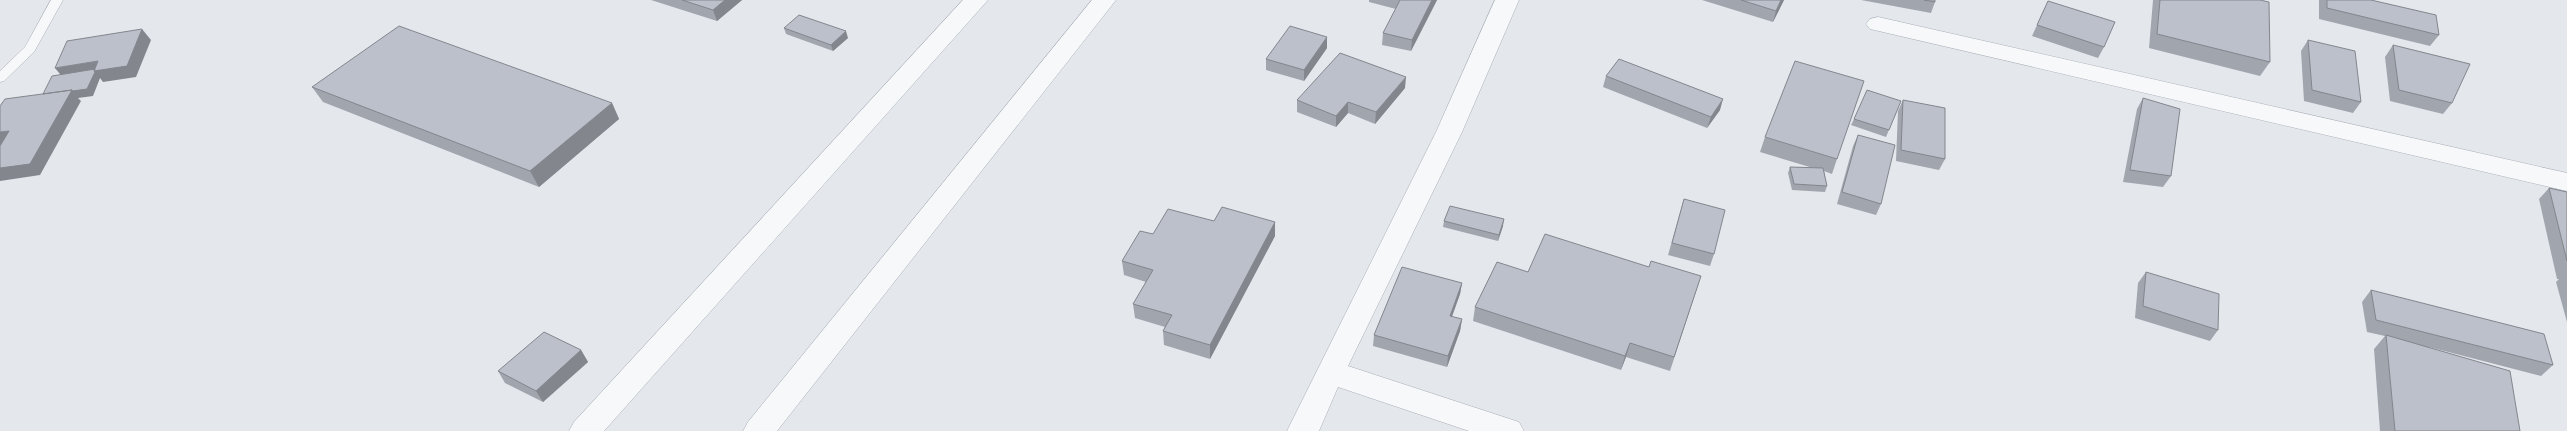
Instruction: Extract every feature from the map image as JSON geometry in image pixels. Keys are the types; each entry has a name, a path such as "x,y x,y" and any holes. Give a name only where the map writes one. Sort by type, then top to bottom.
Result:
{"street":[{"path":"585,431 976,0"},
{"path":"759,431 1104,0"},
{"path":"1303,431 1330,372 1449,132 1507,0"},
{"path":"1878,24 2166,92 2567,182"},
{"path":"1330,372 1508,431"}],"lane":[{"path":"0,78 30,49 57,0"}],"building":[{"path":"682,0 725,0 713,10"},
{"path":"1400,0 1432,0 1412,40 1383,33"},
{"path":"1741,0 1781,0 1776,11"},
{"path":"2160,0 2260,0 2269,2 2270,62 2157,34"},
{"path":"2327,0 2371,0 2436,15 2439,35 2327,8"},
{"path":"2048,1 2115,22 2104,47 2037,25"},
{"path":"799,15 846,31 831,45 784,28"},
{"path":"399,26 612,103 530,171 312,87"},
{"path":"1290,26 1327,37 1304,70 1266,59"},
{"path":"142,29 127,66 94,71 98,61 55,68 67,41"},
{"path":"2308,40 2355,51 2361,102 2312,90"},
{"path":"2393,45 2470,64 2452,103 2399,90"},
{"path":"1340,53 1406,77 1376,112 1348,102 1336,116 1297,100"},
{"path":"1619,59 1723,99 1711,117 1606,76"},
{"path":"1795,61 1864,81 1837,159 1765,137"},
{"path":"95,69 87,89 43,94 52,76"},
{"path":"72,90 30,164 0,168 0,146 9,131 0,132 0,106 5,99"},
{"path":"1867,90 1901,101 1889,130 1854,119"},
{"path":"2143,98 2180,109 2171,176 2130,170"},
{"path":"1903,100 1945,108 1945,159 1901,150"},
{"path":"1858,135 1895,145 1881,204 1842,192"},
{"path":"1790,167 1823,168 1827,186 1794,184"},
{"path":"2549,188 2567,192 2567,261"},
{"path":"1684,199 1725,210 1714,254 1672,243"},
{"path":"1450,206 1504,219 1499,235 1444,221"},
{"path":"1222,207 1275,222 1210,345 1163,331 1172,315 1133,304 1153,270 1122,261 1140,231 1153,234 1168,209 1214,221"},
{"path":"1545,234 1649,267 1651,261 1701,276 1674,357 1630,343 1625,356 1475,307 1497,262 1528,272"},
{"path":"1402,267 1462,283 1450,316 1462,319 1448,356 1374,335"},
{"path":"2146,272 2219,294 2218,330 2143,306"},
{"path":"2371,290 2544,334 2553,365 2376,320"},
{"path":"544,332 581,350 536,391 498,371"},
{"path":"2386,335 2510,371 2520,431 2395,431"}]}
